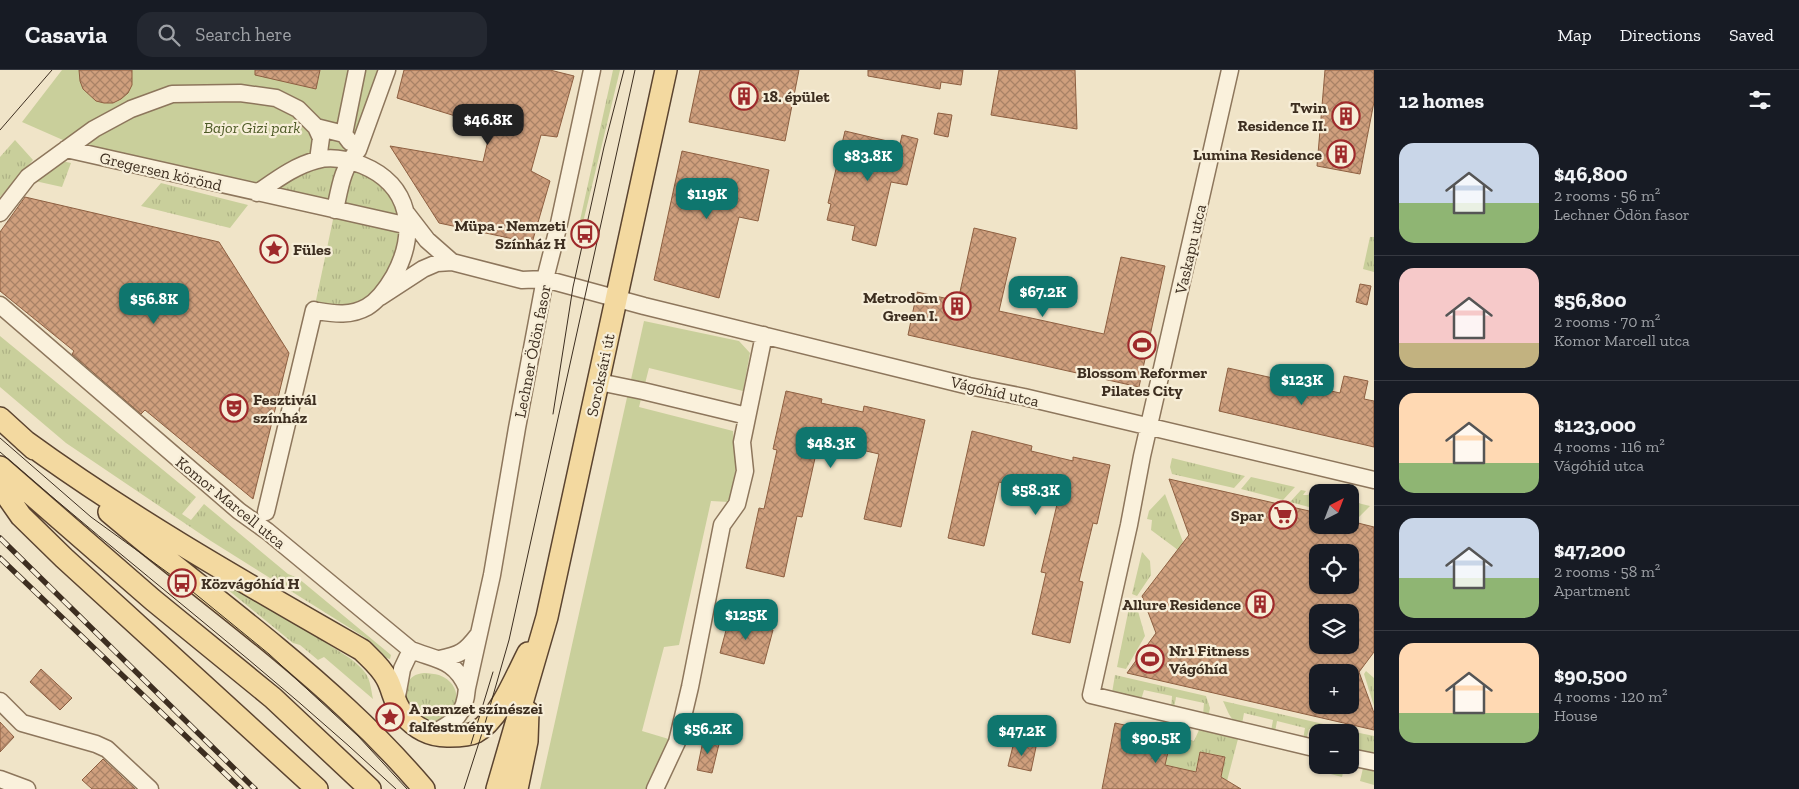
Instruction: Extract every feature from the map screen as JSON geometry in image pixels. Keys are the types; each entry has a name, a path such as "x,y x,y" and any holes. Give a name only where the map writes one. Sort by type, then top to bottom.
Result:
{"main road":[{"name":"Soroksári út","path":"497,789 547,617 666,70"},
{"path":"0,418 135,534 348,709 424,789"},
{"path":"25,441 81,481 198,556 362,650 380,668 402,713 421,730 431,734 463,736 474,734 484,727 497,711 547,617"},
{"path":"0,467 153,600 273,698 369,788"},
{"path":"0,486 21,516 64,558 317,789"},
{"name":"Soroksári út","path":"517,789 527,741 530,680"}],"street":[{"path":"357,70 344,134 354,155 392,185 402,198 408,220 399,267 380,296"},
{"path":"335,210 345,168 354,155 387,70"},
{"name":"Lechner Ödön fasor","path":"431,734 450,724 460,714 466,700 492,575 545,279 592,70"},
{"name":"Vaskapu utca","path":"1230,70 1149,427 1091,695 1309,747"},
{"path":"0,213 28,177 94,129 131,109 172,94 240,93 276,98 298,108 316,127 321,138 318,160"},
{"path":"316,127 344,134"},
{"name":"Gregersen körönd","path":"66,149 335,210 408,220"},
{"path":"257,193 287,172 318,160 354,155"},
{"path":"408,220 452,262"},
{"path":"266,512 316,311 339,314 354,312 367,307 380,296 423,269 438,263 452,262 522,280 545,279 617,299"},
{"name":"Vágóhíd utca","path":"617,299 969,386 1024,397 1374,480"},
{"name":"Komor Marcell utca","path":"0,305 62,349 239,511 267,531 411,650 427,657 439,659 453,667 462,676 467,688"},
{"path":"655,789 677,742 690,687 722,525 738,504 745,471 742,442 764,336"},
{"path":"599,382 643,390 747,416"},
{"name":"Lechner Ödön fasor","path":"439,659 454,656 467,649 479,633"},
{"path":"396,702 402,669 411,650"},
{"path":"0,701 22,723 96,744 107,749 150,789"},
{"path":"1359,759 1374,762"},
{"path":"0,779 27,789"}],"green space":[{"name":"Bajor Gizi park","path":"62,70 380,70 360,136 338,160 265,188 72,144 22,122"},
{"path":"613,70 620,70 580,235 577,234"},
{"path":"15,140 33,160 0,197 0,157"},
{"path":"349,160 402,198 402,258 367,307 314,310 335,210 257,193 287,172"},
{"path":"62,161 71,163 62,187 35,181"},
{"path":"161,183 248,205 230,228 141,206"},
{"path":"1370,237 1374,237 1374,272 1363,269"},
{"path":"644,321 739,341 750,353 743,391 649,368 639,407 733,431 736,468 729,502 711,501 679,645 664,647 642,731 672,740 649,789 540,789"},
{"path":"0,336 196,497 182,514 191,520 204,504 288,574 298,578 391,655 390,659 386,658 369,640 211,541 66,443 0,387"},
{"path":"1172,458 1245,476 1234,488 1172,474 1170,467"},
{"path":"1251,477 1295,487 1283,500 1241,489"},
{"path":"1301,490 1306,491 1303,495 1309,494 1309,507 1290,502"},
{"path":"1165,494 1183,542 1178,550 1151,530 1152,520 1147,519 1149,511"},
{"path":"1359,503 1370,506 1359,517"},
{"path":"183,550 351,659 367,676 373,699 324,657 318,660 300,645 293,643 183,553"},
{"path":"1142,552 1150,561 1151,575 1137,596 1132,594"},
{"path":"1130,603 1136,604 1145,636 1126,669 1117,667"},
{"path":"1366,671 1374,678 1374,706 1364,674"},
{"path":"424,673 439,675 450,682 455,690 454,709 449,717 442,722 434,724 425,722 406,702 410,679 413,676"},
{"path":"1115,675 1206,696 1210,708 1209,713 1203,715 1204,703 1176,697 1174,708 1171,708 1172,696 1144,690 1141,700 1112,693"},
{"path":"1223,701 1323,724 1309,724 1306,740 1303,739 1305,728 1277,721 1275,732 1271,731 1273,720 1244,713 1242,724 1235,721"},
{"path":"1199,730 1238,739 1227,781 1221,779 1225,757 1200,752 1195,773 1168,773 1164,764 1172,735 1194,741"},
{"path":"1359,733 1374,736 1374,755 1359,751"},
{"path":"1363,768 1374,771 1374,785 1360,781"},
{"path":"1331,774 1343,774 1342,777"}],"building":[{"path":"79,70 132,70 132,85 128,93 113,103 96,101 83,89"},
{"path":"255,70 320,70 316,89 255,75"},
{"path":"404,70 550,70 574,76 557,137 541,135 531,171 550,181 532,243 439,223 390,146 483,162 491,127 397,98"},
{"name":"18. épület","path":"700,70 799,70 785,141 689,122"},
{"path":"868,70 963,70 961,85 941,82 940,89 868,76"},
{"path":"999,70 1075,70 1077,129 991,115"},
{"path":"1325,70 1374,70 1374,102 1360,174 1317,166"},
{"path":"938,113 952,115 948,137 934,134"},
{"path":"845,131 900,144 902,135 918,139 907,185 891,182 876,246 852,240 855,226 827,220 831,204 828,203"},
{"path":"682,151 769,170 758,221 739,217 719,298 654,280"},
{"path":"25,197 219,242 289,353 253,499 145,410 141,414 72,354 74,351 0,291 0,232"},
{"name":"Metrodom Green I.","path":"974,228 1016,238 999,311 1104,334 1121,257 1165,266 1139,387 908,335 917,292 958,301"},
{"path":"1360,284 1371,286 1367,305 1356,302"},
{"path":"1228,368 1340,393 1344,376 1368,381 1364,399 1374,401 1374,447 1219,411"},
{"path":"786,391 822,399 821,403 863,412 864,406 925,420 901,527 864,519 879,454 819,440 802,517 797,516 784,577 746,568 759,508 764,509 777,450 773,449"},
{"path":"972,431 1032,446 1031,451 1073,461 1073,457 1110,465 1097,524 1093,523 1079,581 1083,582 1070,643 1032,634 1046,573 1041,572 1059,496 999,482 984,546 948,538"},
{"name":"Allure Residence","path":"1169,479 1309,511 1309,534 1359,534 1359,523 1374,527 1374,652 1359,672 1374,713 1374,730 1359,727 1359,724 1348,724 1127,673 1156,633 1142,596 1189,535"},
{"path":"729,619 773,630 764,664 720,653"},
{"path":"41,669 72,698 60,710 30,682"},
{"path":"0,722 14,737 0,752"},
{"path":"1115,723 1172,735 1165,765 1196,772 1200,752 1225,757 1221,777 1241,789 1102,789"},
{"path":"704,736 720,740 712,773 697,770"},
{"path":"1014,742 1036,747 1031,771 1008,766"},
{"path":"103,759 135,789 92,789 82,780"}],"tram line":[{"path":"0,130 52,70"},
{"path":"553,414 573,287 604,147 624,70"},
{"path":"464,789 509,640 635,70"},
{"path":"0,438 91,517 182,583 269,654 358,736 407,789"},
{"path":"0,452 299,702 396,789"},
{"path":"471,744 493,672"}],"railway":[{"path":"0,538 255,789"},
{"path":"0,558 241,789"}],"place":[{"name":"18. épület","path":"744,96"},
{"name":"Twin Residence II.","path":"1346,116"},
{"name":"Lumina Residence","path":"1341,154"},
{"name":"Müpa - Nemzeti Színház H","path":"585,234"},
{"name":"Füles","path":"274,249"},
{"name":"Metrodom Green I.","path":"957,306"},
{"name":"Blossom Reformer Pilates City","path":"1142,345"},
{"name":"Fesztivál színház","path":"234,408"},
{"name":"Spar","path":"1283,515"},
{"name":"Közvágóhíd H","path":"182,583"},
{"name":"Allure Residence","path":"1260,604"},
{"name":"Nr1 Fitness Vágóhíd","path":"1150,659"},
{"name":"A nemzet színészei falfestmény","path":"390,717"}]}
